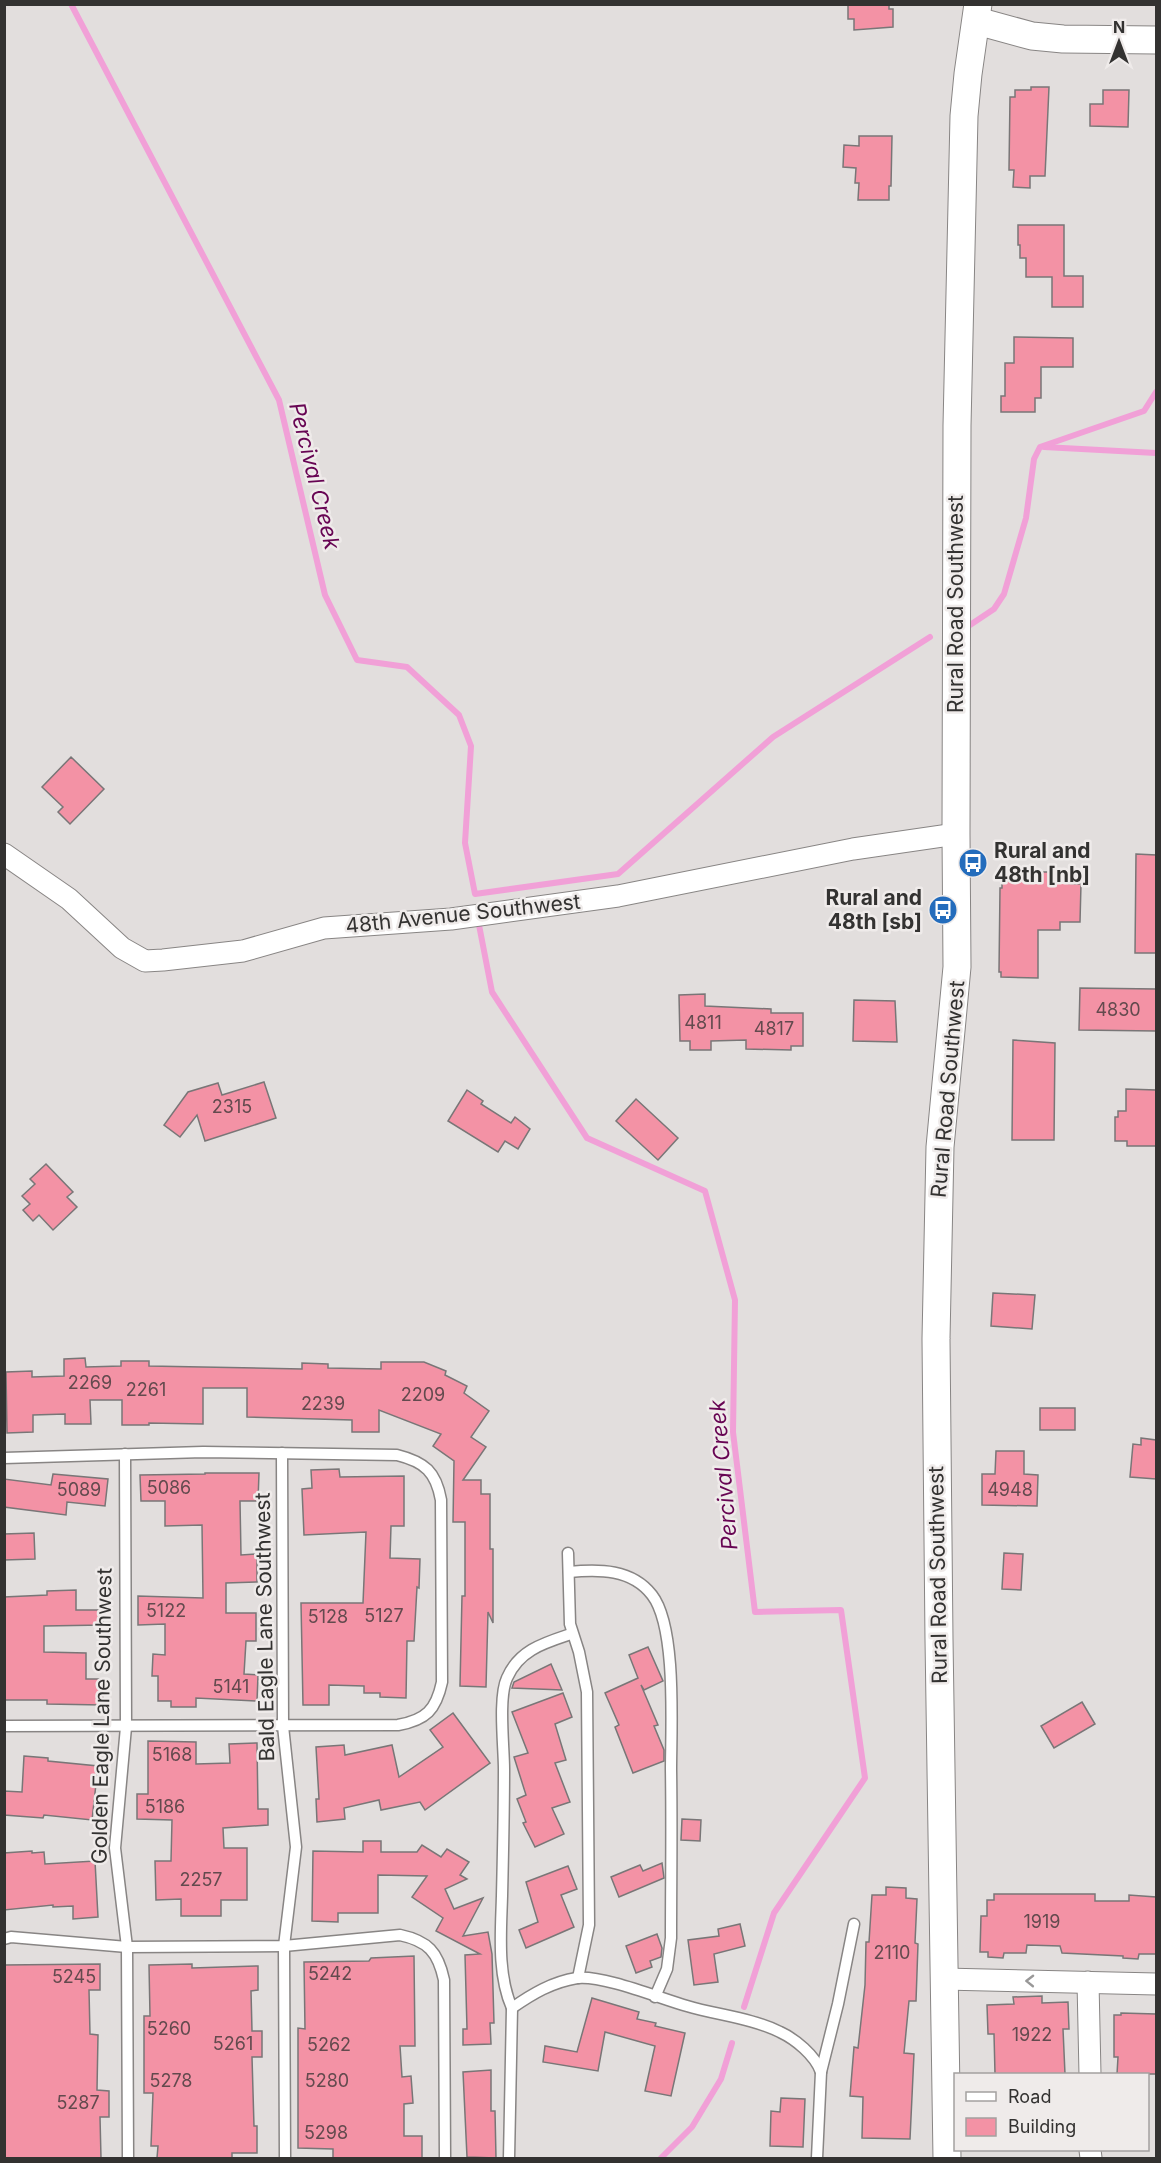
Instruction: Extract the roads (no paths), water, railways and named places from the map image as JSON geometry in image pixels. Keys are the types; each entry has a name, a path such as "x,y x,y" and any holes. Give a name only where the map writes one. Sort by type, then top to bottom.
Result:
{"street":[{"path":"978,13 1032,36 1063,39 1156,40"},
{"name":"Rural Road Southwest","path":"947,2158 936,1339 940,1147 957,967 957,426 964,116 978,13"},
{"name":"48th Avenue Southwest","path":"4,854 69,899 122,948 144,961 243,951 324,928 451,919 618,896 853,849 956,834"},
{"path":"944,1979 1156,1984"},
{"path":"1088,1982 1089,2073"}],"lane":[{"path":"4,1458 203,1452 397,1455 414,1459 429,1469 438,1483 441,1500 442,1659 442,1682 438,1698 429,1713 414,1722 398,1725 4,1726"},
{"name":"Golden Eagle Lane Southwest","path":"125,1454 126,1727 115,1848 127,1947 129,2158"},
{"name":"Bald Eagle Lane Southwest","path":"282,1454 283,1726 296,1847 284,1946 285,2158"},
{"path":"568,1553 571,1634 579,1652 587,1692 589,1925 578,1978"},
{"path":"569,1572 602,1570 624,1575 640,1582 654,1596 663,1619 667,1643 670,1703 671,1938 667,1969 655,1997"},
{"path":"509,2158 512,2008 506,1996 503,1977 501,1937 505,1681 514,1664 531,1649 571,1634"},
{"path":"817,2158 821,2072 854,1924"},
{"path":"4,1939 11,1937 127,1947 284,1946 400,1935 417,1939 431,1949 441,1963 444,1980 445,2158"},
{"path":"512,2008 539,1990 555,1983 578,1978 602,1980 778,2031 802,2046 821,2072"}],"waterway":[{"name":"Percival Creek","path":"71,4 279,400 325,595 357,660 407,667 459,715 471,746 465,843 475,894 618,874 773,737 930,637"},
{"path":"970,625 994,609 1004,594 1026,518 1034,459 1040,447 1144,411 1156,392"},
{"path":"1044,447 1156,453"},
{"name":"Percival Creek","path":"479,925 492,992 587,1138 705,1191 735,1300 733,1432 755,1612 841,1610 865,1778 774,1913 744,2007"},
{"name":"Percival Creek","path":"661,2158 692,2127 721,2079 732,2043"}],"place":[{"name":"Rural and 48th [nb]","path":"973,863"},
{"name":"Rural and 48th [sb]","path":"943,910"}]}
